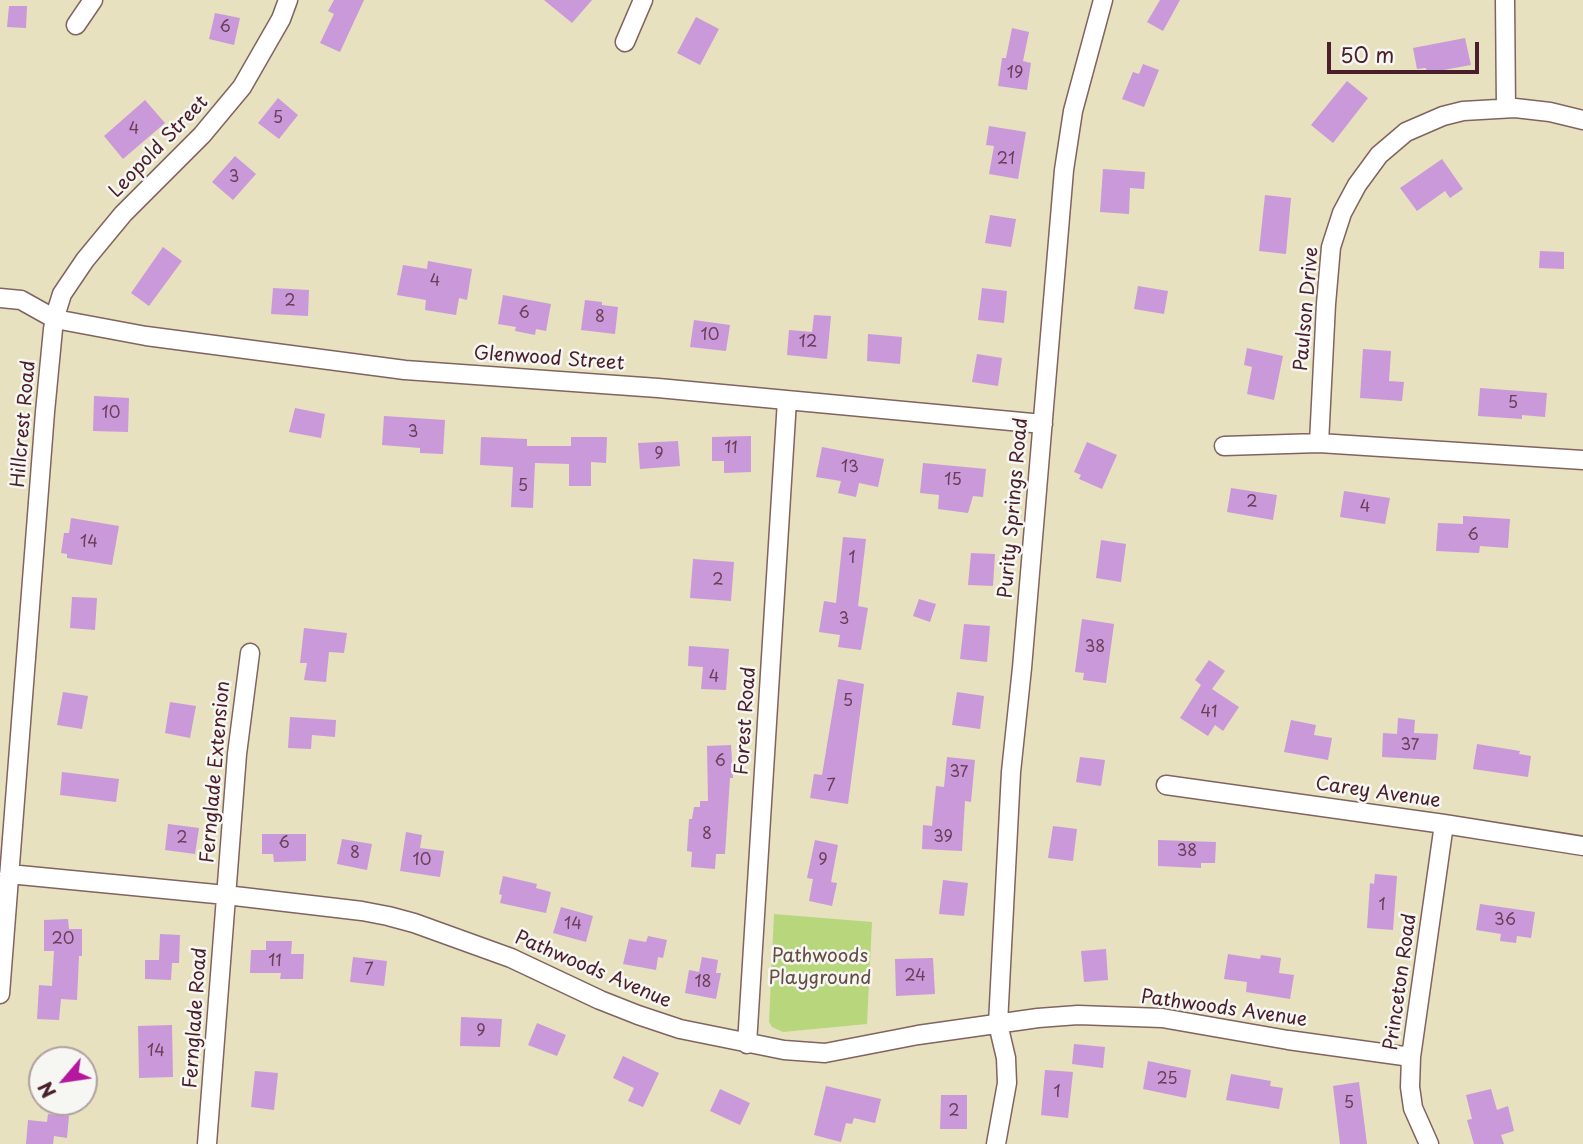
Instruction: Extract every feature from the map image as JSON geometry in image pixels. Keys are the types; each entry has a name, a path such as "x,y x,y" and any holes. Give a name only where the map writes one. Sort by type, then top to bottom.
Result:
{"street":[{"path":"76,25 93,0"},
{"name":"Leopold Street","path":"55,319 62,294 85,260 123,214 202,135 242,87 281,19 288,0"},
{"path":"625,42 643,0"},
{"name":"Purity Springs Road","path":"996,1144 1007,1083 1006,1058 998,1024 1011,772 1068,140 1081,75 1103,0"},
{"path":"1505,0 1506,108"},
{"name":"Paulson Drive","path":"1319,443 1331,247 1342,212 1357,185 1379,155 1406,132 1443,116 1463,111 1506,108 1550,112 1583,120"},
{"name":"Glenwood Street","path":"0,299 22,300 55,319 146,336 404,370 635,386 1043,424"},
{"name":"Hillcrest Road","path":"0,994 45,412 55,319"},
{"name":"Forest Road","path":"747,1044 787,400"},
{"path":"1224,446 1319,443 1583,460"},
{"name":"Fernglade Extension","path":"226,895 238,733 250,653"},
{"name":"Carey Avenue","path":"1166,785 1583,846"},
{"name":"Princeton Road","path":"1429,1144 1413,1108 1410,1087 1411,1057 1444,824"},
{"name":"Pathwoods Avenue","path":"9,874 362,911 414,923 511,958 600,1000 680,1029 784,1050 825,1053 918,1035 1079,1014 1163,1018 1288,1040 1411,1057"},
{"name":"Fernglade Road","path":"207,1144 226,895"}],"green space":[{"name":"Pathwoods Playground","path":"774,914 872,922 867,1024 783,1032 772,1027 769,1022"}],"building":[{"path":"334,0 364,0 340,52 320,43 334,14 328,11"},
{"path":"544,0 592,0 572,23"},
{"path":"1160,0 1180,0 1163,31 1147,22"},
{"path":"9,6 27,6 26,28 7,27"},
{"path":"215,13 240,18 234,45 209,39"},
{"path":"696,17 719,29 700,65 677,53"},
{"path":"1012,28 1029,32 1023,61 1031,63 1027,90 998,86 1002,58 1006,58"},
{"path":"1465,38 1471,65 1427,73 1426,68 1417,69 1413,48"},
{"path":"1143,64 1159,70 1144,107 1122,99 1133,72 1139,74"},
{"path":"1347,81 1368,98 1333,143 1311,125"},
{"path":"278,98 298,115 279,139 258,123"},
{"path":"145,100 165,123 123,159 104,136"},
{"path":"989,126 1026,132 1018,179 989,174 994,146 986,145"},
{"path":"235,156 256,174 233,200 212,182"},
{"path":"1442,159 1463,189 1450,198 1445,191 1417,211 1400,188"},
{"path":"1103,169 1145,172 1144,189 1130,188 1129,214 1100,212"},
{"path":"1265,195 1291,198 1286,254 1259,251"},
{"path":"990,215 1016,219 1011,247 985,243"},
{"path":"163,247 182,261 149,306 131,293"},
{"path":"1540,251 1564,252 1564,269 1539,268"},
{"path":"428,261 472,269 467,300 459,298 456,315 425,310 426,300 397,295 403,265 427,269"},
{"path":"1138,286 1168,291 1164,314 1134,309"},
{"path":"273,288 309,290 308,316 271,314"},
{"path":"982,288 1007,291 1004,323 978,320"},
{"path":"503,295 551,304 546,331 536,329 535,335 515,331 516,327 498,324"},
{"path":"585,300 618,307 615,334 581,330"},
{"path":"814,315 831,316 827,359 787,355 789,330 812,332"},
{"path":"694,320 730,325 726,351 690,347"},
{"path":"868,334 902,337 900,364 867,361"},
{"path":"1247,348 1283,356 1274,400 1247,394 1252,367 1244,365"},
{"path":"1363,349 1391,351 1389,381 1404,382 1402,401 1360,398"},
{"path":"977,354 1002,358 998,386 972,382"},
{"path":"1480,388 1547,393 1545,417 1522,415 1522,419 1478,416"},
{"path":"94,396 129,398 128,432 93,431"},
{"path":"295,408 325,414 321,438 289,432"},
{"path":"384,416 445,420 443,454 420,453 420,448 382,445"},
{"path":"751,436 751,472 724,473 724,461 712,461 712,437"},
{"path":"481,437 527,439 527,446 571,446 571,437 607,437 606,463 591,462 591,486 569,486 569,464 535,463 533,508 511,507 513,467 480,465"},
{"path":"678,441 680,466 640,469 638,443"},
{"path":"1087,442 1117,455 1102,489 1079,479 1081,475 1074,472"},
{"path":"822,447 884,459 878,487 859,483 856,497 838,493 841,481 816,477"},
{"path":"923,463 986,469 983,497 973,496 968,513 938,509 939,495 920,493"},
{"path":"1231,488 1277,495 1273,520 1227,512"},
{"path":"1344,491 1390,498 1385,524 1340,517"},
{"path":"1463,516 1510,519 1508,548 1480,546 1479,553 1436,551 1438,523 1463,524"},
{"path":"71,518 119,526 112,565 67,558 67,554 61,553 64,533 69,533"},
{"path":"843,537 866,539 858,606 868,608 861,650 838,647 840,635 819,632 824,601 836,603"},
{"path":"1101,540 1126,544 1121,582 1096,578"},
{"path":"971,553 995,554 993,586 968,585"},
{"path":"693,559 734,562 731,601 690,598"},
{"path":"72,597 97,598 95,630 70,628"},
{"path":"919,599 936,604 930,622 913,616"},
{"path":"1082,619 1114,624 1106,683 1083,680 1084,673 1075,672"},
{"path":"964,624 990,626 987,662 960,659"},
{"path":"304,628 347,633 344,653 329,652 326,682 304,680 307,663 300,663"},
{"path":"689,646 729,649 726,690 701,689 703,667 688,666"},
{"path":"1209,660 1225,671 1212,689 1239,707 1223,731 1215,725 1208,736 1180,718 1201,685 1195,680"},
{"path":"838,679 864,684 848,804 810,798 814,774 822,775"},
{"path":"63,692 88,696 82,729 57,725"},
{"path":"957,692 984,696 980,729 952,725"},
{"path":"170,702 196,706 190,738 165,733"},
{"path":"290,717 336,720 335,737 312,735 311,749 288,748"},
{"path":"1398,718 1415,720 1414,733 1438,734 1436,760 1382,757 1383,733 1397,734"},
{"path":"1291,720 1316,725 1314,735 1332,738 1328,760 1284,752"},
{"path":"1477,744 1520,751 1519,754 1531,756 1528,777 1473,769"},
{"path":"731,745 733,778 730,778 725,854 716,854 715,869 691,867 692,852 687,851 689,819 692,819 694,807 700,807 700,801 708,801 707,746"},
{"path":"947,757 975,760 971,802 965,801 962,851 922,849 923,825 932,826 936,786 944,787"},
{"path":"1080,757 1105,760 1101,786 1076,782"},
{"path":"62,772 119,779 116,802 60,795"},
{"path":"168,824 199,828 195,854 165,850"},
{"path":"1053,826 1077,829 1073,861 1048,858"},
{"path":"406,832 422,835 420,848 444,851 440,877 400,871"},
{"path":"262,834 306,834 306,861 274,862 273,854 262,854"},
{"path":"342,839 372,844 367,870 337,864"},
{"path":"815,840 838,845 831,882 837,883 832,906 809,901 813,879 807,878"},
{"path":"1158,840 1216,842 1215,863 1201,863 1201,868 1158,866"},
{"path":"1375,874 1397,876 1393,930 1367,928 1370,883 1374,884"},
{"path":"503,876 537,884 536,888 551,892 546,913 500,903"},
{"path":"943,880 968,883 964,916 939,914"},
{"path":"1480,904 1535,912 1531,938 1517,936 1516,943 1500,941 1501,934 1476,930"},
{"path":"561,907 593,916 586,942 553,933"},
{"path":"68,919 69,929 82,929 77,1000 61,999 59,1020 37,1019 39,985 52,986 54,951 44,951 44,920"},
{"path":"160,934 180,935 179,963 172,963 171,980 145,979 145,960 159,960"},
{"path":"648,936 667,940 663,958 658,957 656,970 623,964 629,939 646,942"},
{"path":"266,941 292,941 291,954 304,954 303,979 280,979 281,973 250,973 251,950 266,950"},
{"path":"1106,949 1108,980 1084,982 1081,951"},
{"path":"1228,954 1260,959 1261,955 1281,958 1279,973 1294,975 1290,999 1246,992 1247,982 1224,979"},
{"path":"353,957 387,961 384,986 350,982"},
{"path":"702,957 718,960 716,973 721,973 716,999 685,993 689,970 699,972"},
{"path":"933,958 935,994 896,996 895,959"},
{"path":"461,1017 502,1019 500,1047 460,1046"},
{"path":"537,1023 566,1035 557,1056 528,1045"},
{"path":"172,1025 173,1077 139,1078 138,1026"},
{"path":"1074,1044 1105,1047 1103,1068 1072,1064"},
{"path":"623,1056 659,1073 643,1107 628,1101 634,1088 613,1078"},
{"path":"1148,1061 1191,1070 1186,1098 1143,1089"},
{"path":"1045,1070 1073,1072 1068,1118 1041,1115"},
{"path":"255,1071 278,1073 274,1110 251,1107"},
{"path":"1231,1074 1271,1081 1270,1086 1283,1088 1279,1109 1226,1100"},
{"path":"1359,1082 1367,1144 1340,1144 1333,1086"},
{"path":"826,1086 881,1099 875,1123 854,1118 852,1124 846,1123 841,1142 814,1135"},
{"path":"720,1089 750,1103 740,1125 710,1111"},
{"path":"1491,1089 1497,1110 1508,1106 1514,1131 1501,1135 1504,1144 1474,1144 1467,1120 1472,1119 1466,1095"},
{"path":"941,1095 967,1095 967,1129 940,1129"},
{"path":"48,1116 69,1116 67,1138 54,1136 53,1144 26,1144 28,1120 47,1122"}]}
